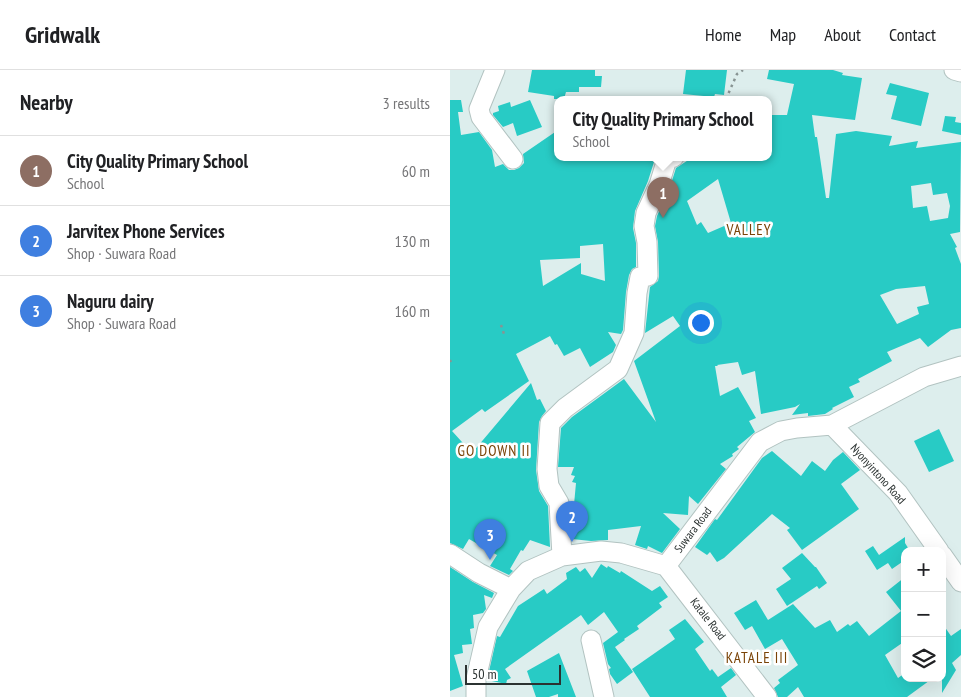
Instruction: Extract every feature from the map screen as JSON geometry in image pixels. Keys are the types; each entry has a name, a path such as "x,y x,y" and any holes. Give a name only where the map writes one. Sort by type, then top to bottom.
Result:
{"street":[{"path":"495,70 480,109 480,117 513,159"},
{"path":"954,70 961,72"},
{"path":"562,556 559,503 549,486 547,469 550,423 565,408 618,369 626,353 634,333 640,276 648,276 647,242 644,226 646,213 659,185 666,161"},
{"name":"Suwara Road","path":"476,697 476,679 488,627 511,589 528,571 562,556 601,551 621,552 666,566 760,442 781,431 832,425 924,377 961,366"},
{"name":"Nyonyintono Road","path":"832,425 898,494 936,547"},
{"path":"450,554 479,573 511,589"},
{"path":"946,561 961,582"},
{"name":"Katale Road","path":"666,566 767,697"},
{"path":"590,640 604,697"}],"path":[{"path":"727,96 737,74 743,70"},
{"path":"501,325 504,334"}],"building":[{"path":"532,70 595,70 595,76 602,76 601,87 579,87 579,92 566,92 565,96 528,92"},
{"path":"686,70 727,70 724,95 683,94"},
{"path":"769,70 833,70 843,73 842,75 862,78 855,120 812,115 826,198 829,198 836,134 856,131 892,136 889,146 918,141 916,148 961,142 960,232 950,234 957,247 955,248 961,264 961,328 951,330 928,347 920,338 887,352 892,361 858,379 860,382 849,387 854,397 832,408 825,414 808,416 808,413 792,415 800,404 795,407 761,414 755,371 742,375 738,362 715,366 720,396 738,387 756,418 749,421 755,432 737,447 739,449 732,454 733,456 720,464 726,469 698,504 689,496 688,515 663,513 680,529 662,553 648,546 647,549 635,545 641,526 608,530 608,540 572,539 576,483 572,482 575,476 571,475 574,467 558,467 561,428 572,417 624,379 656,422 634,361 680,326 673,316 645,333 650,287 658,281 659,276 658,242 655,226 657,216 669,190 676,168 687,161 772,161 772,115 787,115 794,84 767,79","holes":["718,179 731,223 708,233 701,222 697,225 687,201","931,183 933,195 947,193 950,206 948,218 930,221 927,206 913,208 911,186","925,286 929,304 917,307 919,314 897,324 880,295 896,289"]},
{"path":"890,83 929,93 921,126 891,119 897,96 886,94"},
{"path":"450,100 461,100 463,112 458,112 461,135 479,132 492,150 495,167 503,164 509,170 519,168 524,163 523,154 554,133 554,161 654,162 635,211 633,228 636,243 636,267 632,269 629,275 623,330 621,334 608,332 616,345 613,352 590,367 580,348 564,356 550,336 516,354 529,381 485,412 482,409 452,431 472,453 531,383 537,400 540,399 546,411 539,422 536,470 539,491 548,506 550,547 530,540 523,551 521,550 510,569 513,571 509,575 490,566 497,555 469,539 463,549 450,543","holes":["603,244 605,281 581,274 581,263 543,286 540,260 580,258 580,246"]},
{"path":"530,100 542,127 517,136 513,123 503,127 493,115 493,113 499,111 498,106 510,102 511,107"},
{"path":"945,116 956,117 955,122 961,123 961,135 942,131"},
{"path":"939,429 954,461 929,472 914,441"},
{"path":"772,451 801,476 812,461 825,471 833,460 843,452 860,470 841,484 859,509 802,550 787,530 790,528 772,514 724,558 717,562 710,552 707,555 695,547 762,458"},
{"path":"905,537 908,547 901,547 901,563 892,569 888,563 877,570 865,551 873,546 879,555"},
{"path":"802,553 816,567 827,583 819,589 817,586 787,606 776,589 791,579 782,568"},
{"path":"601,564 620,573 621,571 652,591 660,586 668,597 659,603 662,607 637,626 639,629 615,647 633,672 617,684 610,674 609,669 611,668 608,664 603,643 618,632 604,612 588,625 581,615 505,669 511,678 507,680 506,684 487,680 497,636 500,637 518,606 544,589 547,594 567,579 566,573 576,567 580,572 585,568 592,578"},
{"path":"450,567 494,593 492,598 484,595 486,609 483,613 473,615 474,628 470,629 472,644 462,645 463,653 454,655 463,686 450,691"},
{"path":"901,580 901,611 886,592"},
{"path":"756,600 768,620 793,604 815,628 830,620 837,632 848,624 850,626 857,621 869,636 901,611 901,644 885,655 898,678 901,676 901,682 928,682 907,697 804,697 798,687 787,697 778,697 774,688 780,683 778,680 798,665 782,639 765,649 752,626 745,630 734,613"},
{"path":"685,619 704,642 695,649 710,671 712,669 718,677 731,668 736,675 721,687 727,697 650,697 632,669 675,639 669,630"},
{"path":"946,629 951,636 961,629 961,655 952,663 956,670 942,693 942,682 946,682"},
{"path":"559,653 576,697 558,697 558,694 549,697 536,697 527,671"}],"place":[{"name":"City Quality Primary School","path":"663,218"},
{"name":"Jarvitex Phone Services","path":"572,542"},
{"name":"Naguru dairy","path":"490,560"}],"district":[{"name":"VALLEY","path":"749,230"},
{"name":"GO DOWN II","path":"494,451"},
{"name":"KATALE III","path":"757,658"}]}
